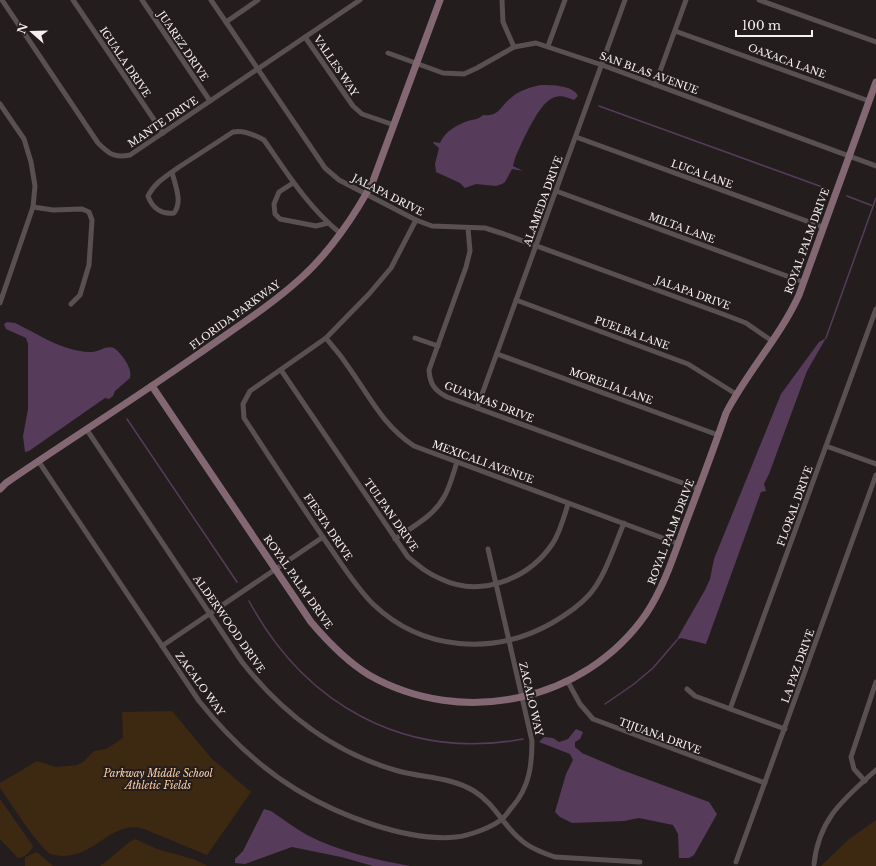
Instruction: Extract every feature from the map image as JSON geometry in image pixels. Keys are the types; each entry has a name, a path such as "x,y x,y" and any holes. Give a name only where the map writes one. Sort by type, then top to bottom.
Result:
{"street":[{"name":"MANTE DRIVE","path":"2,0 94,138 109,154 119,157 130,155 360,0"},
{"name":"IGUALA DRIVE","path":"73,0 162,133"},
{"name":"JUAREZ DRIVE","path":"142,0 210,101"},
{"name":"JALAPA DRIVE","path":"211,0 324,168 339,180 416,220 432,226 485,228 746,323 772,340"},
{"path":"226,22 258,0"},
{"name":"FLORIDA PARKWAY","path":"0,489 6,483 152,386 268,305 302,277 340,233 366,195 373,181 440,0"},
{"path":"502,0 503,22 514,47"},
{"path":"548,46 565,0"},
{"name":"ALAMEDA DRIVE","path":"477,408 625,0"},
{"path":"655,85 686,0"},
{"path":"759,0 876,42"},
{"name":"OAXACA LANE","path":"675,31 869,101"},
{"name":"VALLES WAY","path":"305,37 353,106 362,114 394,125"},
{"name":"SAN BLAS AVENUE","path":"388,53 443,72 464,74 514,47 536,43 602,65 876,166"},
{"name":"ROYAL PALM DRIVE","path":"152,386 311,622 323,636 352,663 369,675 395,688 444,701 483,703 522,698 568,682 613,651 631,633 646,613 662,586 679,544 718,435 736,394 789,317 876,82"},
{"path":"0,104 24,140 31,162 34,186 34,207 0,303"},
{"path":"172,172 179,202 178,208 174,213 166,214 150,202 148,196 153,186 172,172 233,132 238,131 256,135 264,140 293,183 328,223 340,233"},
{"name":"LUCA LANE","path":"576,137 823,227"},
{"path":"293,183 279,192 274,204 275,214 280,219 316,226 328,223"},
{"name":"MILTA LANE","path":"556,191 803,282"},
{"path":"34,207 53,210 82,209 89,212 92,220 89,265 80,296 71,304"},
{"name":"FIESTA DRIVE","path":"416,220 391,268 369,294 326,338 250,391 244,399 242,413 244,418 323,536 367,597 386,615 407,628 426,636 467,644 509,641 528,635 566,615 588,596 605,568 624,523"},
{"name":"GUAYMAS DRIVE","path":"468,228 470,251 466,267 429,370 430,382 437,392 698,489"},
{"name":"PUELBA LANE","path":"516,300 688,364 736,394"},
{"name":"FLORAL DRIVE","path":"730,709 876,309"},
{"name":"MEXICALI AVENUE","path":"326,338 346,363 386,423 398,436 414,446 679,544"},
{"path":"415,338 438,346"},
{"name":"MORELIA LANE","path":"496,354 718,435"},
{"name":"TULPAN DRIVE","path":"281,370 395,539 413,561 423,569 442,580 457,585 476,586 497,584 507,581 526,571 545,554 554,542 568,504"},
{"name":"ALDERWOOD DRIVE","path":"87,430 256,679 300,722 343,749 380,766 464,785 488,801 520,839 541,853 555,857 640,862"},
{"path":"826,446 876,464"},
{"name":"ZACALO WAY","path":"38,462 199,701 222,730 256,761 291,786 334,809 396,831 434,837 457,838 484,829 502,819 521,795 531,769 532,741 488,550"},
{"path":"395,539 439,505 447,492 457,462"},
{"name":"LA PAZ DRIVE","path":"736,862 876,475"},
{"path":"162,646 211,614 323,536"},
{"name":"TIJUANA DRIVE","path":"568,682 580,704 593,719 610,727 764,783"},
{"path":"864,781 854,769 851,757 876,682"},
{"path":"687,689 695,696 785,729"},
{"path":"814,864 815,853 826,822 837,808 876,770"}],"green space":[{"name":"Parkway Middle School Athletic Fields","path":"172,711 212,759 251,792 207,855 144,829 131,827 110,835 78,854 65,856 50,854 37,841 0,788 0,783 37,761 56,767 77,765 83,762 94,751 106,749 123,738 122,712"},
{"path":"0,799 33,846 29,853 23,857 18,858 0,839"},
{"path":"876,820 876,866 821,866 849,839"},
{"path":"135,839 157,849 193,859 208,866 100,866"},
{"path":"37,852 53,866 25,866 25,857"}],"shaded area":[{"path":"541,85 567,88 575,92 578,96 574,100 558,96 555,97 549,100 537,114 515,158 513,166 523,171 512,169 505,182 496,186 476,184 465,188 460,183 436,172 435,164 439,148 433,143 434,142 440,143 448,132 460,124 478,119 483,115 496,113 518,92"},
{"path":"7,322 15,323 51,342 70,349 93,352 110,347 114,348 120,353 128,365 130,370 130,378 115,391 113,396 109,399 105,398 29,451 25,452 23,436 28,409 28,344 26,338 6,329 4,324"},
{"path":"826,338 807,371 764,484 766,491 761,492 706,644 681,638 677,640 710,579 714,559 781,394 819,342"},
{"path":"576,729 583,732 580,739 575,742 575,747 582,753 622,770 709,802 717,814 694,855 689,858 679,858 678,834 673,825 639,818 624,821 572,823 560,817 555,812 566,774 573,760 570,754 539,742 544,737 553,738 559,742 568,739"},
{"path":"264,809 271,811 307,835 331,846 371,858 410,866 373,866 341,857 292,847 245,864 235,863 235,859 243,851"}],"waterway":[{"path":"599,106 825,188"},
{"path":"847,196 873,206"},
{"path":"826,338 876,198"},
{"path":"127,419 237,582"},
{"path":"249,601 272,638 299,670 329,696 363,717 399,732 438,741 480,744 523,739"},
{"path":"605,704 634,684 653,668 677,640"}]}
